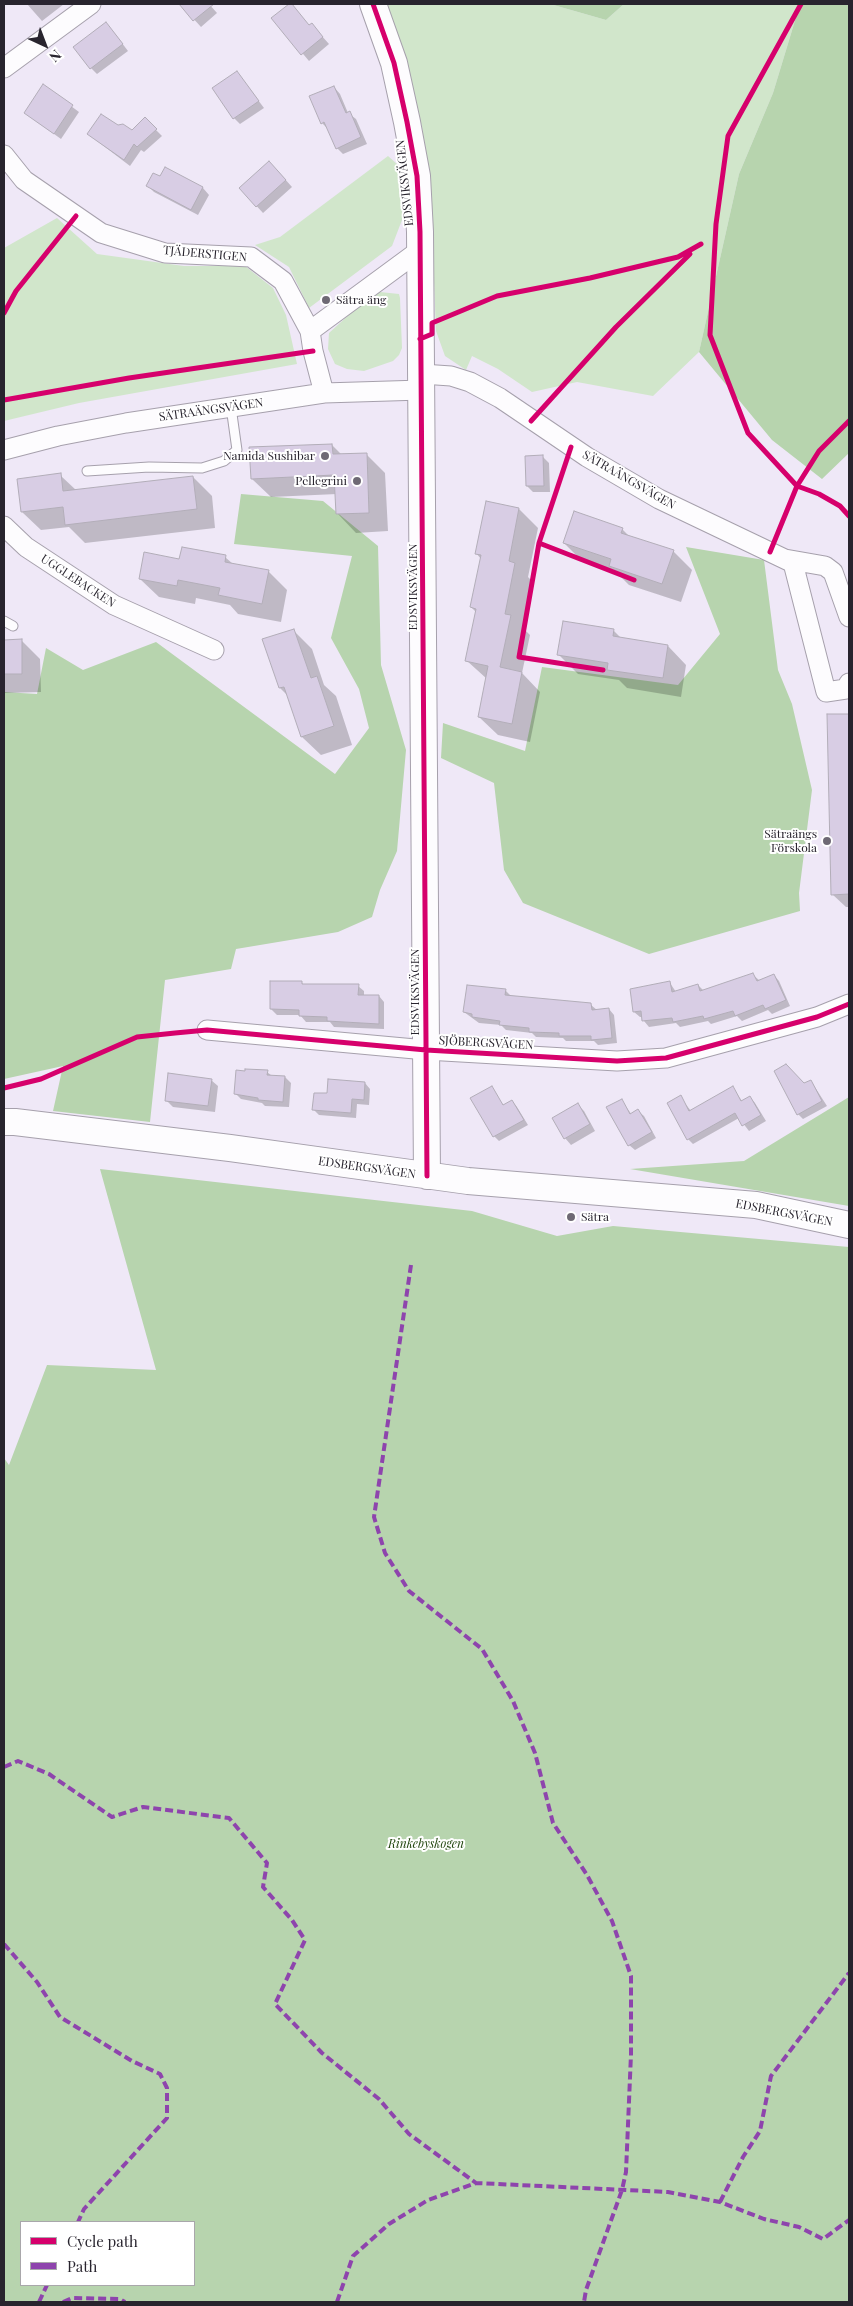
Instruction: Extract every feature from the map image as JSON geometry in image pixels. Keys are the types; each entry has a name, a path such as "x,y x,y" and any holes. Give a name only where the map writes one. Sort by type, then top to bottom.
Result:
{"street":[{"path":"4,68 91,4"},
{"name":"EDSVIKSVÄGEN","path":"373,4 394,63 417,176 422,382 427,1176"},
{"name":"TJÄDERSTIGEN","path":"4,155 24,180 101,233 166,253 251,257 284,281 310,331 324,393"},
{"path":"310,331 420,250"},
{"name":"SÄTRAÄNGSVÄGEN","path":"4,450 58,436 126,423 324,393 422,382 452,376 470,382 500,398 587,457 659,499 786,559 825,566 833,572 849,618"},
{"name":"UGGLEBACKEN","path":"4,526 26,547 114,605 214,650"},
{"path":"786,559 793,563 826,692 846,689 849,683"},
{"name":"SJÖBERGSVÄGEN","path":"207,1030 426,1050 617,1061 666,1058 817,1017 849,1004"},
{"name":"EDSBERGSVÄGEN","path":"4,1122 230,1148 427,1176 756,1204 849,1225"}],"lane":[{"path":"87,471 148,467 202,468 224,461 237,450 231,407"},
{"path":"4,621 13,626"}],"green space":[{"path":"385,4 550,4 606,20 624,4 800,4 773,93 739,174 699,352 653,396 577,382 532,392 498,369 472,356 466,370 445,356 436,331 433,257 422,127"},
{"path":"550,4 624,4 606,20"},
{"path":"800,4 849,4 849,453 822,479 772,440 699,352 739,174 773,93"},
{"path":"388,156 397,164 402,205 402,220 392,246 309,308 289,267 255,245 280,237"},
{"path":"57,218 97,254 184,266 245,266 273,288 286,315 297,364 79,403 4,421 4,248"},
{"path":"380,292 399,294 402,348 399,355 393,361 364,371 347,369 335,364 328,349 329,333 353,311"},
{"path":"241,494 323,501 378,546 381,665 406,750 397,851 380,890 372,917 338,932 236,949 231,969 165,980 150,1122 53,1111 63,1066 4,1079 4,692 37,694 46,648 83,670 156,642 335,774 369,728 359,689 331,638 352,556 234,544"},
{"path":"686,547 764,560 778,670 792,704 812,790 799,893 800,911 649,954 523,903 504,870 494,783 441,758 443,723 525,751 542,667 678,685 720,634"},
{"path":"849,1097 849,1206 630,1169 744,1161"},
{"name":"Rinkebyskogen","path":"100,1169 472,1211 557,1236 613,1226 849,1247 849,2302 4,2302 4,1458 9,1465 47,1365 156,1370"}],"building":[{"path":"179,4 214,4 193,21"},
{"path":"289,4 292,4 309,25 312,23 323,37 301,55 271,18"},
{"path":"106,22 123,44 90,69 73,47"},
{"path":"237,71 259,101 233,119 212,88"},
{"path":"43,84 73,105 54,134 24,113"},
{"path":"334,86 346,113 350,111 361,137 336,149 324,122 321,124 309,96"},
{"path":"101,114 118,125 123,124 132,130 145,117 157,129 137,147 134,144 124,160 87,134"},
{"path":"269,161 286,180 256,207 239,188"},
{"path":"165,167 203,187 191,210 146,186 153,173 160,176"},
{"path":"332,444 333,454 367,453 369,513 336,514 334,475 251,479 249,447"},
{"path":"543,455 544,486 526,486 525,456"},
{"path":"61,473 63,491 193,476 197,509 65,525 63,507 21,512 17,479"},
{"path":"486,501 519,508 509,561 515,563 505,614 511,615 500,667 522,672 512,724 478,717 488,666 465,661 476,609 470,607 481,555 475,554"},
{"path":"574,511 623,528 621,533 674,550 662,584 609,566 611,559 563,543"},
{"path":"182,547 226,555 225,562 269,570 262,604 218,595 220,588 178,580 177,586 139,579 144,552 179,559"},
{"path":"563,621 614,629 613,636 668,645 663,678 607,670 608,663 557,655"},
{"path":"294,629 311,678 317,676 334,726 301,737 284,687 279,688 262,639"},
{"path":"22,639 22,674 4,674 4,640"},
{"name":"Sätraängs Förskola","path":"827,714 849,714 849,894 831,895"},
{"path":"753,973 757,981 774,974 786,1000 765,1009 763,1005 735,1016 733,1011 704,1019 703,1016 673,1022 672,1018 642,1021 641,1011 633,1012 630,989 670,981 672,992 698,984 700,991"},
{"path":"270,981 302,981 302,984 359,984 358,995 379,995 379,1024 327,1021 327,1017 299,1016 299,1010 270,1009"},
{"path":"467,985 506,989 505,995 591,1003 592,1010 609,1008 612,1038 591,1040 591,1036 559,1036 559,1033 529,1032 529,1028 499,1025 500,1021 472,1017 472,1014 463,1012"},
{"path":"786,1064 804,1083 811,1080 822,1101 797,1115 774,1071"},
{"path":"245,1069 268,1070 267,1075 285,1076 283,1102 258,1100 258,1098 234,1094 236,1070 245,1071"},
{"path":"168,1073 212,1079 208,1106 165,1101"},
{"path":"328,1079 365,1082 364,1100 352,1099 351,1113 312,1110 314,1093 327,1093"},
{"path":"492,1086 503,1105 512,1100 524,1120 493,1137 470,1098"},
{"path":"733,1086 741,1101 750,1096 761,1115 742,1126 735,1113 687,1140 667,1103 681,1095 689,1111"},
{"path":"622,1099 630,1114 638,1109 652,1132 628,1146 606,1107"},
{"path":"578,1103 590,1124 564,1139 552,1118"}],"marked path":[{"path":"411,1265 374,1517 385,1553 409,1591 482,1649 513,1701 535,1753 553,1823 587,1875 612,1921 631,1976 631,2054 626,2172 622,2190 586,2290 584,2302"},
{"path":"4,1767 18,1761 49,1774 112,1817 143,1807 229,1818 267,1863 263,1887 292,1920 305,1940 275,2004 322,2053 379,2099 409,2134 476,2183"},
{"path":"4,1944 37,1982 60,2017 132,2061 160,2074 167,2088 167,2118 84,2209 78,2221"},
{"path":"720,2202 743,2157 760,2131 771,2076 849,1973"},
{"path":"337,2302 353,2256 389,2224 428,2200 476,2183 668,2192 720,2202 764,2219 799,2227 823,2239 849,2220"},
{"path":"39,2302 47,2286"},
{"path":"63,2302 72,2298 120,2299 125,2302"}],"cycle path":[{"path":"373,4 394,63 407,122 417,176 420,232 427,1176"},
{"path":"801,4 728,136 716,224 710,335 748,433 797,486 819,494 840,506 849,516"},
{"path":"4,313 16,291 76,216"},
{"path":"420,339 432,334 432,323 497,296 590,278 678,257 701,244"},
{"path":"531,421 616,327 690,254"},
{"path":"4,400 129,378 313,351"},
{"path":"770,552 797,486 819,451 849,421"},
{"path":"571,447 539,543 634,580"},
{"path":"539,543 519,657 603,670"},
{"path":"4,1088 41,1079 137,1037 175,1033 207,1030 426,1050 617,1061 666,1058 817,1017 849,1004"}],"place":[{"name":"Sätra äng","path":"326,300"},
{"name":"Namida Sushibar","path":"325,456"},
{"name":"Pellegrini","path":"357,481"},
{"name":"Sätraängs Förskola","path":"827,841"},
{"name":"Sätra","path":"571,1217"}]}
